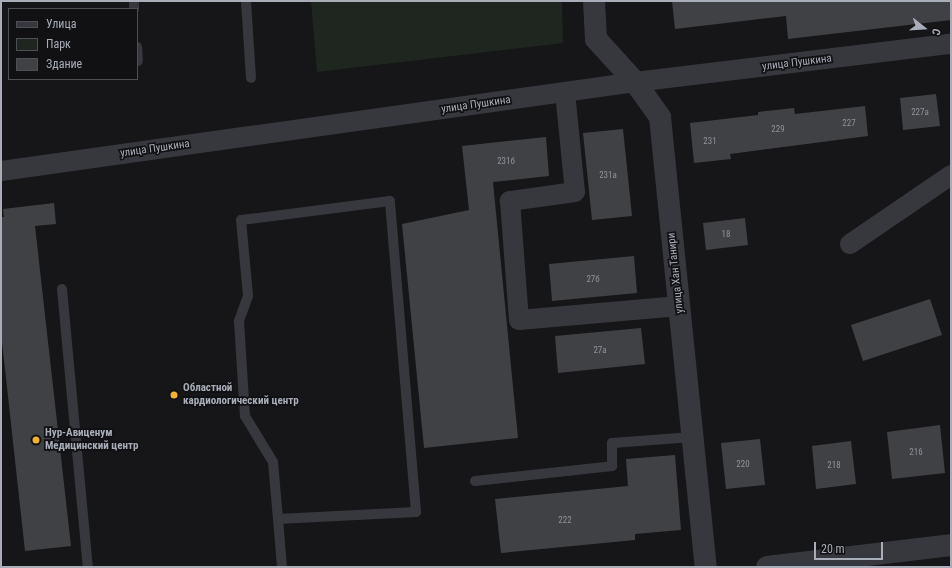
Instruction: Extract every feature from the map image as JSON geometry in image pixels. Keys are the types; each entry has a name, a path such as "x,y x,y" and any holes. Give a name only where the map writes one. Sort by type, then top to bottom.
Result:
{"street":[{"name":"улица Хан Танири","path":"594,1 596,39 635,82 660,117 706,567"},
{"name":"улица Пушкина","path":"1,171 635,82 951,44"},
{"path":"565,92 575,192 510,201 520,320 679,306"},
{"path":"850,244 951,175"},
{"path":"767,567 951,545"}],"lane":[{"path":"246,1 251,78"},
{"path":"278,519 416,512 390,201 240,220 248,296 239,321 245,416 273,462 282,567"},
{"path":"62,289 88,567"},
{"path":"475,481 612,466 612,443 693,437"}],"green space":[{"path":"311,1 562,1 563,43 317,72"}],"building":[{"path":"672,1 951,1 951,20 788,39 786,16 675,29"},
{"path":"936,94 940,126 903,130 900,98"},
{"path":"865,106 868,136 730,154 731,159 694,163 690,123 758,115 758,112 794,108 795,114"},
{"path":"623,129 632,216 592,220 583,133"},
{"path":"546,137 549,176 493,182 518,438 424,448 402,224 469,210 462,146"},
{"name":"Нур-Авиценум Медицинский центр","path":"54,203 56,224 35,226 71,546 25,551 1,333 1,217 4,217 3,209"},
{"path":"745,218 748,245 706,250 703,223"},
{"path":"634,256 637,293 552,301 549,264"},
{"path":"930,299 942,335 863,361 851,325"},
{"path":"641,328 645,364 558,373 555,336"},
{"path":"940,425 945,473 892,479 887,432"},
{"path":"760,439 765,485 726,489 721,443"},
{"path":"851,441 856,484 816,489 812,446"},
{"path":"675,455 681,530 635,534 635,540 501,553 495,499 628,486 626,459"}],"place":[{"name":"Областной кардиологический центр","path":"174,395"},
{"name":"Нур-Авиценум Медицинский центр","path":"36,440"}]}
